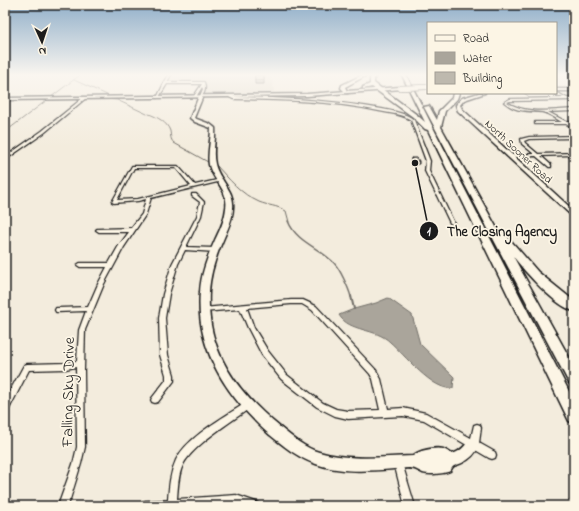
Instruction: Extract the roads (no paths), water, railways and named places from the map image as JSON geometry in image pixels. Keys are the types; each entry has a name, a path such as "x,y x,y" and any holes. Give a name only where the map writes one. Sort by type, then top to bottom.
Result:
{"highway":[{"path":"391,99 415,116 436,138"},
{"path":"416,99 574,416"},
{"path":"423,99 574,379"},
{"path":"438,126 442,111 454,99"},
{"path":"478,202 526,267 548,288 574,307"}],"main road":[{"path":"5,99 17,99"}],"street":[{"path":"5,159 43,132 84,99"},
{"path":"195,99 192,102 196,106 192,118 198,122 208,124 213,128 211,162 213,169 229,194 230,208 225,226 215,250 204,296 203,310 207,338 212,351 237,395 262,421 292,444 318,459 343,465 416,462 424,467 445,466 450,461 464,457 470,452 474,444 478,428"},
{"path":"280,99 378,108 408,117 412,120 428,161 427,171 452,222"},
{"name":"North Sooner Road","path":"465,99 459,102 458,107 467,117 574,215"},
{"path":"574,99 505,101 512,107 522,110 574,110"},
{"path":"544,111 574,127"},
{"path":"536,123 574,123"},
{"path":"550,166 523,143 522,140 529,138 574,137"},
{"path":"509,156 574,154"},
{"path":"194,186 177,167 133,167 114,202 149,197 221,180"},
{"path":"155,400 170,381 170,375 164,355 162,318 166,294 175,264 199,216 202,202 194,195"},
{"name":"Falling Sky Drive","path":"62,506 77,464 81,447 80,363 82,330 90,309 112,264 144,214 149,197"},
{"path":"99,230 133,230"},
{"path":"183,248 215,250"},
{"path":"80,265 112,264"},
{"path":"203,310 291,302 303,302 314,308 373,372 377,379 385,412"},
{"path":"243,306 251,328 265,353 284,377 320,405 335,412 348,415 403,412 426,417 492,455"},
{"path":"58,310 90,309"},
{"path":"5,408 27,367 66,366 80,363"},
{"path":"172,504 181,459 190,448 247,406"},
{"path":"398,462 410,506"},
{"path":"145,506 236,500 256,506"}],"water":[{"path":"388,298 412,315 420,344 454,377 453,388 445,388 437,384 419,371 390,342 378,334 349,324 339,315"}],"waterway":[{"path":"5,132 49,99"},
{"path":"104,99 117,100 147,114"},
{"path":"149,114 158,118 167,125 170,131 171,139 174,143 208,162"},
{"path":"216,165 236,186 253,199 286,211 289,222"},
{"path":"288,221 297,235 334,263 344,279 351,297"},
{"path":"351,296 354,309"}],"place":[{"name":"The Closing Agency","path":"415,163"}]}
